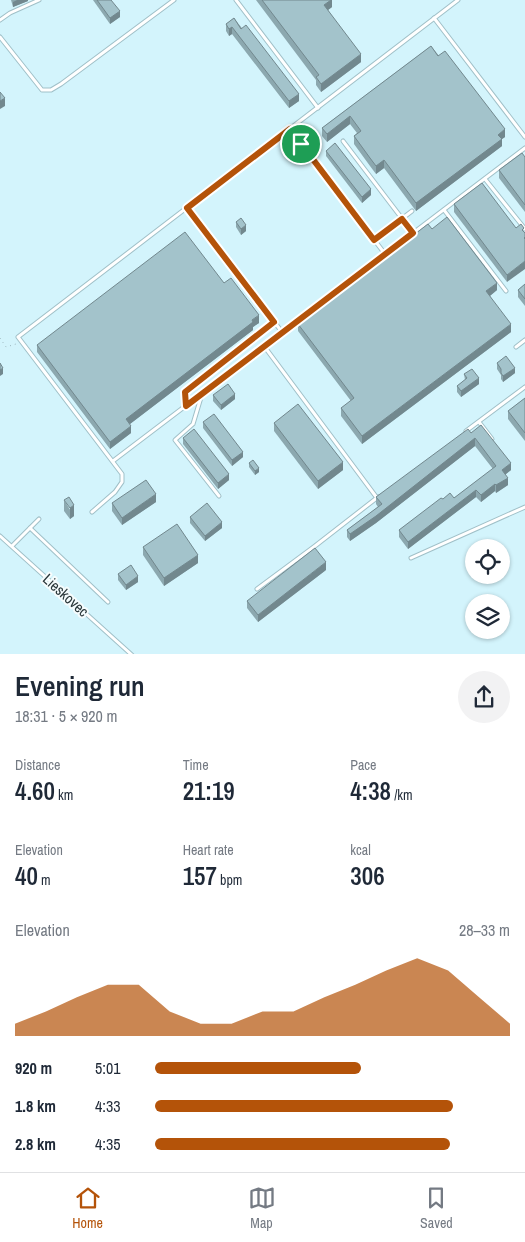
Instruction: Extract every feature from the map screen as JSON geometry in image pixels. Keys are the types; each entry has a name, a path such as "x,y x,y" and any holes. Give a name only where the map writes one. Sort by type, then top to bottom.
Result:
{"lane":[{"path":"0,20 10,13 39,0"},
{"path":"0,37 42,90 50,90 61,84 174,0"},
{"path":"236,0 318,108"},
{"path":"92,512 122,482 122,474 18,337 458,0"},
{"path":"434,18 525,137"},
{"path":"290,129 385,254"},
{"path":"343,141 413,233"},
{"path":"112,461 525,148"},
{"path":"485,179 525,229"},
{"path":"187,208 282,332"},
{"path":"374,240 412,210"},
{"path":"444,210 506,291"},
{"path":"186,406 185,392 274,322"},
{"path":"516,347 524,341"},
{"path":"264,346 377,498"},
{"path":"463,433 525,387"},
{"path":"202,393 193,424 175,440 219,496"},
{"path":"479,422 496,444"},
{"path":"257,589 385,492"},
{"path":"411,558 525,507"},
{"path":"12,546 39,519"},
{"path":"30,528 108,602"},
{"name":"Lieskovec","path":"0,536 132,654"}],"path":[{"path":"0,338 6,347 21,342"}],"building":[{"path":"97,0 111,0 120,11 110,18"},
{"path":"262,0 331,0 324,5 361,54 321,84 316,77 319,75"},
{"path":"234,18 241,29 246,25 299,94 289,101 232,27 229,29 226,24"},
{"path":"431,46 438,56 445,51 505,129 498,135 502,139 416,203 384,160 376,166 354,136 361,131 350,116 327,134 322,128"},
{"path":"0,92 5,98 0,101"},
{"path":"335,143 371,189 362,197 326,151"},
{"path":"522,153 525,157 525,205 499,170"},
{"path":"482,183 516,228 521,224 524,228 522,230 525,233 525,261 507,275 454,204"},
{"path":"447,217 497,283 486,291 511,324 362,436 341,408 354,398 298,324 428,224 432,229"},
{"path":"241,218 246,225 241,229 236,222"},
{"path":"185,232 224,283 231,278 259,315 252,320 253,322 126,419 131,426 110,442 37,345"},
{"path":"525,284 525,299 518,290"},
{"path":"506,356 515,368 503,376 497,363"},
{"path":"472,369 479,378 461,391 457,386 467,378 464,374"},
{"path":"228,384 235,394 221,405 213,395"},
{"path":"525,398 525,433 508,411"},
{"path":"298,404 343,462 318,481 274,423"},
{"path":"214,414 243,452 232,460 203,422"},
{"path":"481,425 511,463 502,470 508,478 495,484 481,495 476,490 408,542 399,530 441,498 443,499 450,493 454,498 496,466 475,438 376,516 350,534 347,530 382,504 376,497 468,429 471,433"},
{"path":"194,429 229,474 218,483 183,438"},
{"path":"253,460 259,468 255,471 249,463"},
{"path":"146,480 156,494 122,518 112,503"},
{"path":"69,497 74,505 70,508 64,500"},
{"path":"207,503 222,522 205,536 190,517"},
{"path":"177,524 198,555 164,578 143,547"},
{"path":"315,548 326,562 258,615 247,601"},
{"path":"131,565 138,576 126,585 118,574"}],"route":[{"path":"290,129 301,144 374,240 402,219 413,233 186,406 185,392 274,322 187,208 290,129"}]}
